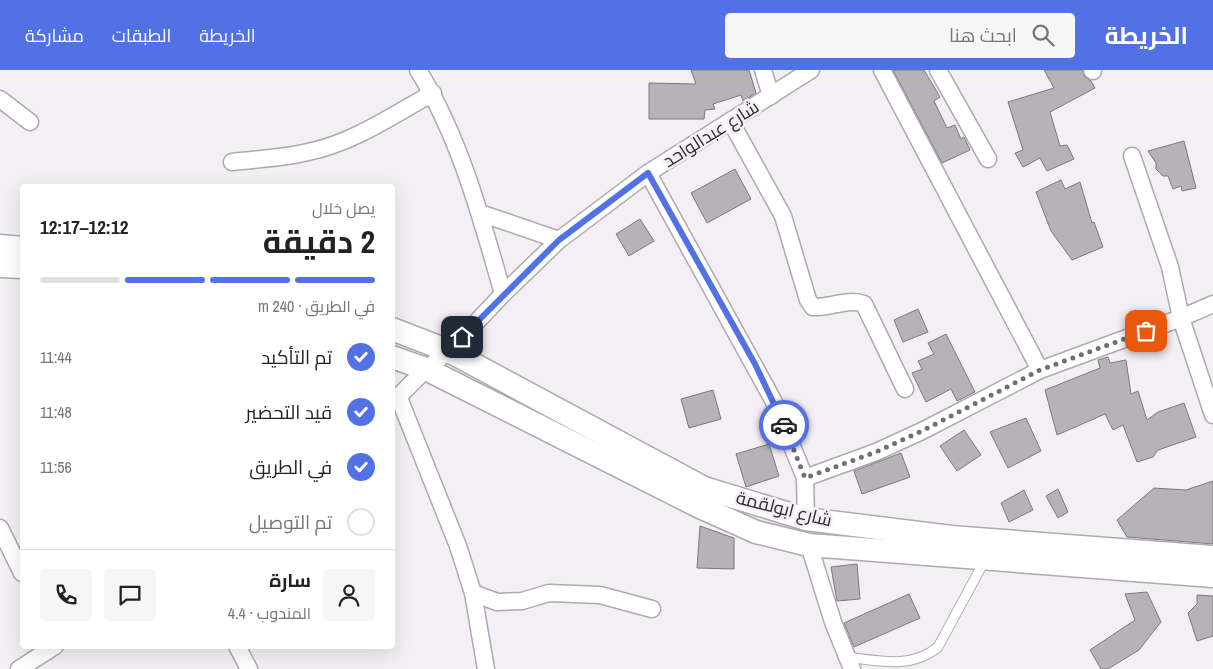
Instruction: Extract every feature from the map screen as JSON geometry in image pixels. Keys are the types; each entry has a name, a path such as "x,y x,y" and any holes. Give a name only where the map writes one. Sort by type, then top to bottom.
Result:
{"street":[{"path":"418,70 446,118 480,213 503,294"},
{"path":"763,70 771,96"},
{"name":"شارع عبدالواحد","path":"396,400 426,369 449,351 503,294 559,240 648,173 811,70"},
{"path":"882,70 1040,370"},
{"path":"938,70 988,159"},
{"path":"232,162 308,152 331,145 352,137 432,93"},
{"path":"0,99 30,122"},
{"path":"731,122 783,216 808,300 813,306 820,307 856,301 864,304 905,389"},
{"path":"1132,156 1170,267 1181,318 1213,415"},
{"path":"648,173 769,391 805,478 806,519"},
{"path":"480,213 559,240"},
{"path":"0,246 20,248"},
{"path":"0,266 20,267"},
{"path":"805,478 876,452 922,431 1040,370 1181,318 1213,304"},
{"name":"شارع ابولقمة","path":"395,330 449,351 704,488 806,519 950,537 1213,557"},
{"name":"شارع ابولقمة","path":"395,358 426,369 700,507 756,532 809,545 1213,576"},
{"path":"396,400 438,492 473,593 486,669"},
{"path":"0,528 20,569"},
{"path":"809,545 833,622 849,663"},
{"path":"473,593 497,602 522,601 549,593 600,595 652,609"},
{"path":"20,669 50,649"},
{"path":"239,649 248,669"}],"lane":[{"path":"849,663 895,666 915,663 928,657 938,647 985,560"}],"building":[{"path":"691,70 749,70 756,93 743,101 741,95 713,104 715,109 705,110 704,119 649,119 649,83 696,84"},
{"path":"893,70 924,70 940,97 934,101 947,128 955,125 961,139 964,137 970,150 942,163"},
{"path":"1044,70 1082,70 1085,77 1091,81 1095,88 1050,112 1060,146 1067,145 1074,159 1047,171 1040,158 1023,167 1015,153 1023,150 1008,102 1054,88"},
{"path":"1184,141 1196,188 1182,191 1181,186 1173,189 1168,176 1163,176 1156,169 1156,163 1148,151"},
{"path":"735,169 751,199 707,223 691,193"},
{"path":"1061,180 1065,189 1080,182 1092,223 1094,222 1103,247 1072,260 1051,231 1036,192"},
{"path":"640,219 654,241 629,256 616,234"},
{"path":"918,309 928,332 903,342 894,320"},
{"path":"946,334 975,392 957,401 951,389 926,402 912,373 922,369 918,361 934,354 928,343"},
{"path":"1108,357 1110,363 1126,360 1131,394 1138,391 1147,420 1158,412 1184,403 1196,437 1158,450 1153,457 1137,462 1123,425 1113,430 1105,414 1057,435 1045,390 1100,368 1098,360"},
{"path":"713,390 721,419 689,428 681,399"},
{"path":"1026,418 1041,451 1008,468 990,432"},
{"path":"964,430 981,455 957,471 940,446"},
{"path":"769,444 779,476 746,487 736,454"},
{"path":"901,453 910,477 862,494 854,471"},
{"path":"1213,481 1213,544 1127,537 1117,520 1154,488 1186,490"},
{"path":"1058,489 1068,512 1058,518 1046,496"},
{"path":"1024,490 1033,510 1009,522 1001,503"},
{"path":"700,526 734,538 734,569 697,568"},
{"path":"857,564 860,599 837,601 831,567"},
{"path":"1147,592 1161,622 1139,650 1108,669 1101,669 1090,650 1135,620 1125,594"},
{"path":"909,594 920,618 854,647 844,623"},
{"path":"1197,595 1213,596 1213,636 1197,641 1188,613 1197,604"}],"way so far":[{"path":"784,425 805,478 876,452 922,431 1040,370 1146,331"}],"route":[{"path":"462,337 559,240 648,173 755,364 784,425"}]}
